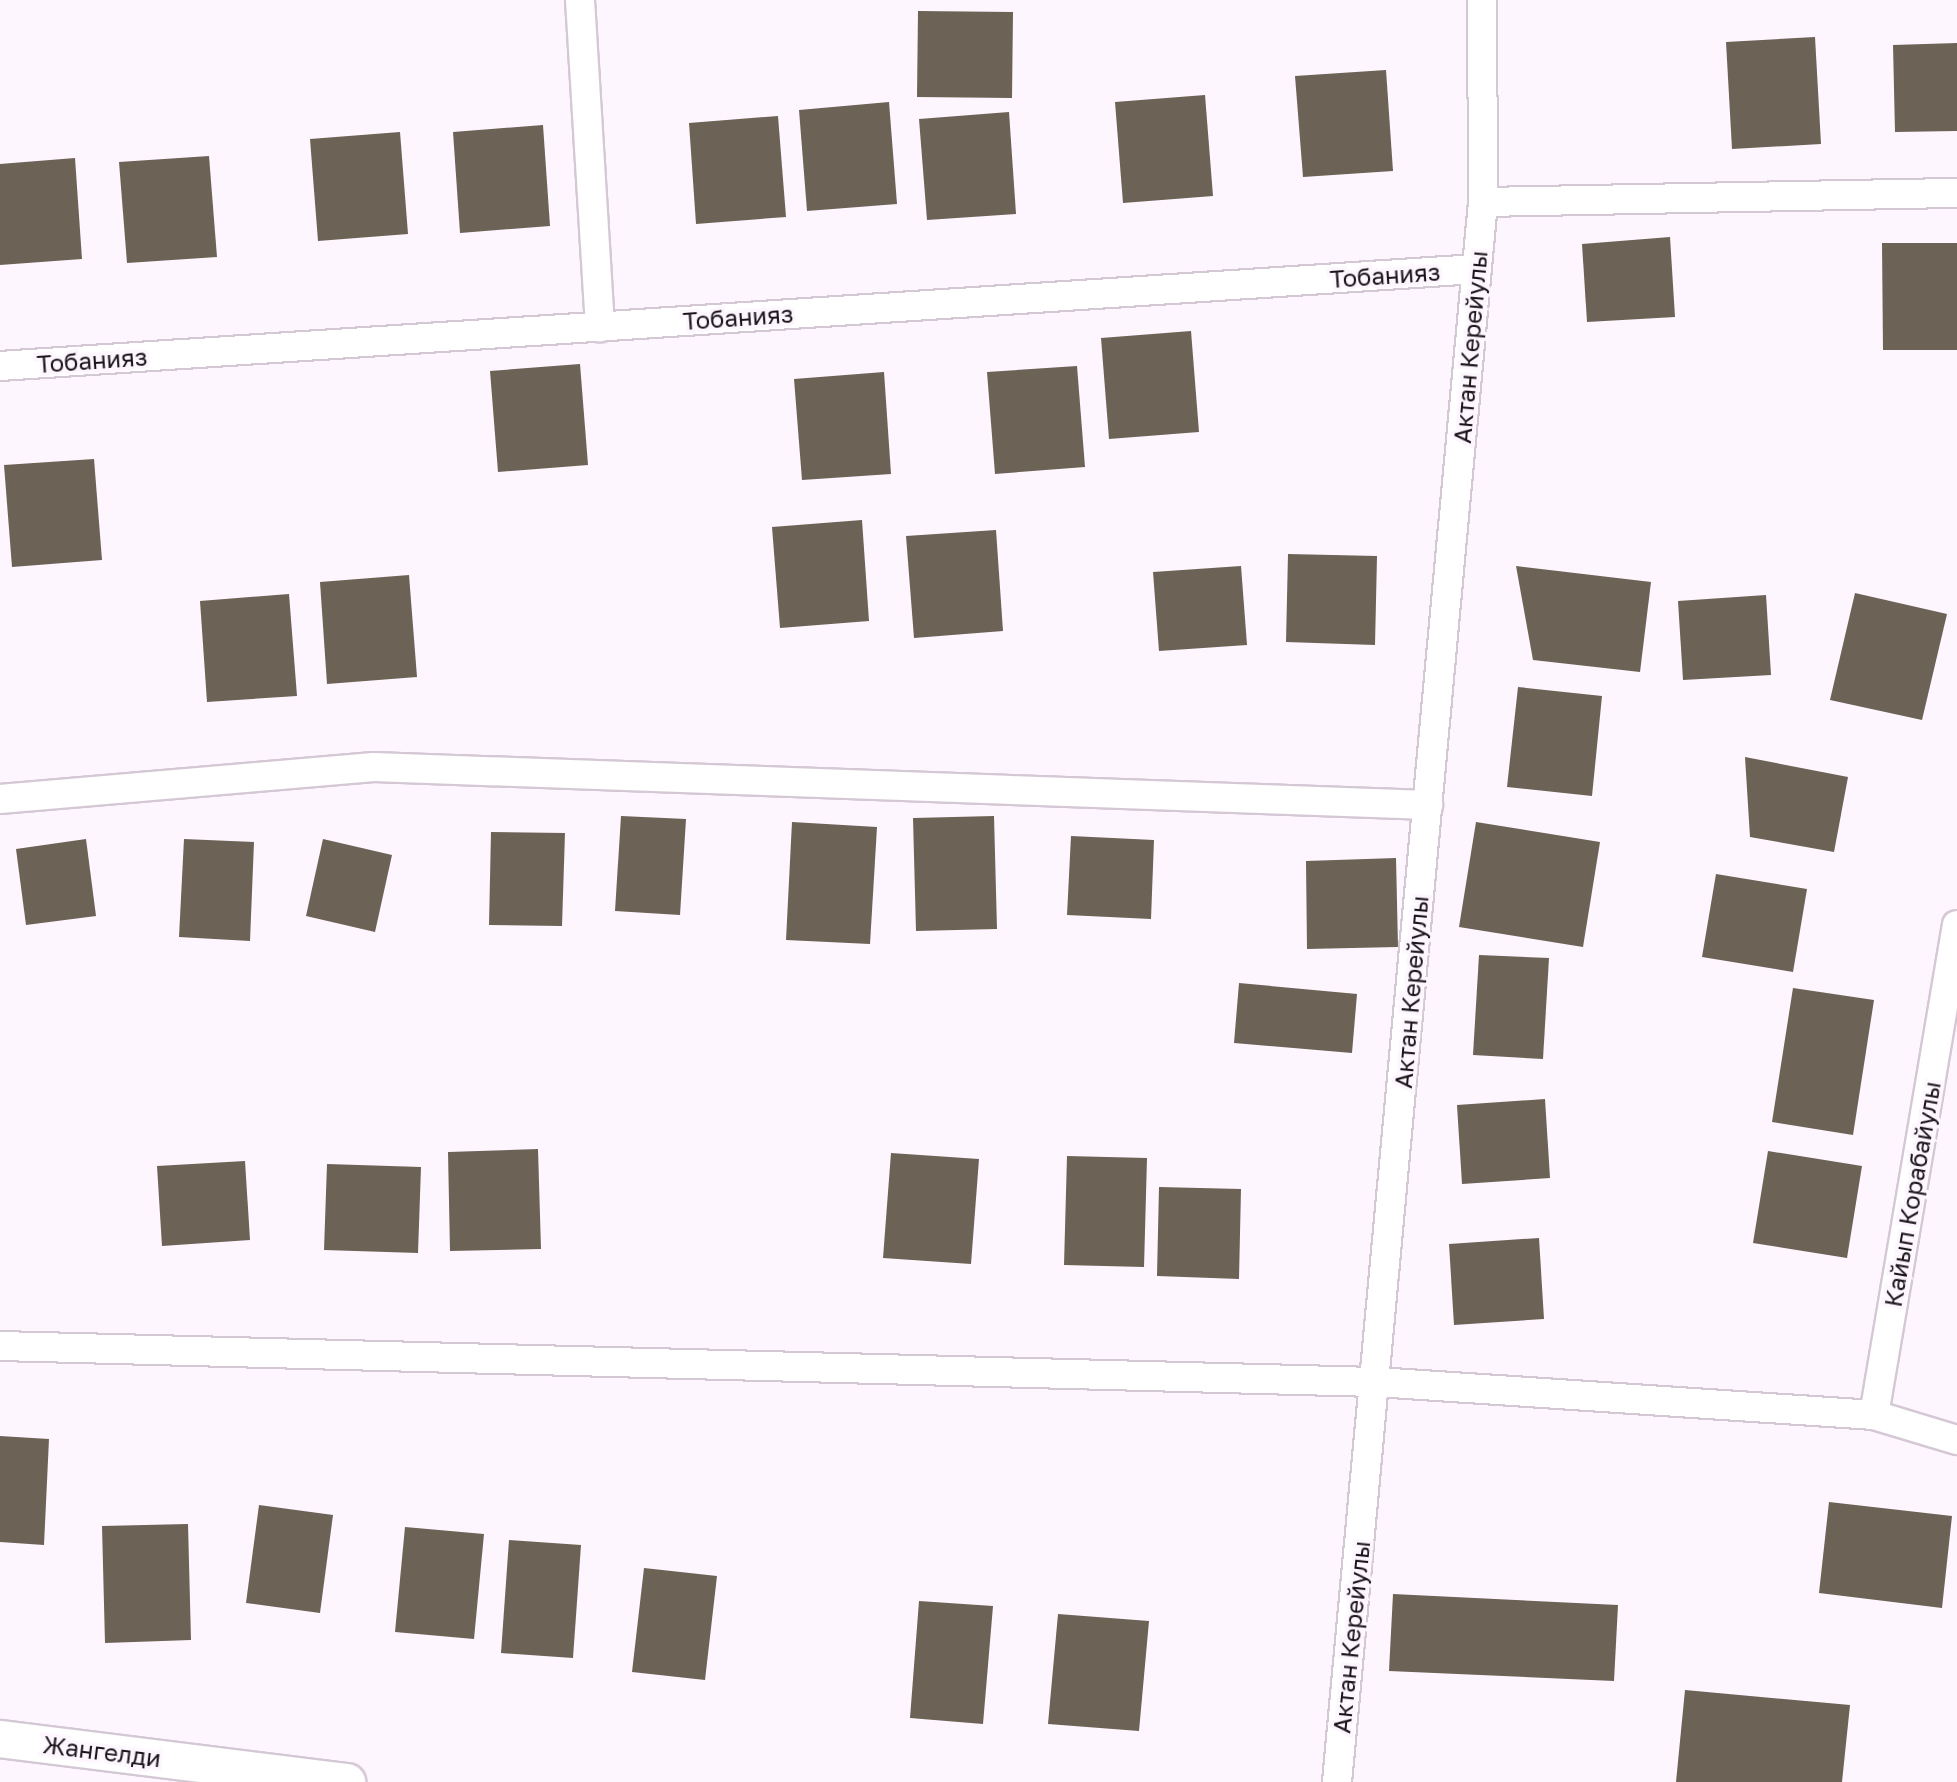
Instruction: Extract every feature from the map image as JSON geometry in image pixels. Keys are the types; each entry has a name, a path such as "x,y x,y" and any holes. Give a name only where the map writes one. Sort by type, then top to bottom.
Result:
{"street":[{"path":"580,0 600,327"},
{"name":"Актан Керейулы","path":"1337,1782 1377,1382 1483,202 1482,0"},
{"path":"1483,202 1957,193"},
{"name":"Тобанияз","path":"0,366 1477,269"},
{"path":"0,799 374,767 1428,805"},
{"name":"Кайып Корабайулы","path":"1874,1415 1957,925"},
{"path":"0,1346 1377,1382 1874,1415 1957,1440"},
{"name":"Жангелди","path":"0,1739 347,1782"}],"building":[{"path":"918,11 1013,12 1012,98 917,97"},
{"path":"1815,37 1821,144 1732,149 1726,42"},
{"path":"1957,43 1957,131 1895,132 1893,45"},
{"path":"1386,70 1393,171 1303,177 1295,76"},
{"path":"1205,95 1213,196 1123,203 1115,102"},
{"path":"889,102 897,204 807,211 799,110"},
{"path":"1009,112 1016,214 927,220 919,119"},
{"path":"778,116 786,217 696,224 689,123"},
{"path":"543,125 550,226 460,233 453,132"},
{"path":"400,132 408,234 318,241 310,139"},
{"path":"209,156 217,257 127,263 119,162"},
{"path":"75,158 82,259 0,265 0,164"},
{"path":"1670,237 1675,317 1587,322 1582,244"},
{"path":"1882,243 1957,243 1957,350 1883,350"},
{"path":"1191,331 1199,432 1109,439 1101,338"},
{"path":"580,364 588,465 498,472 490,371"},
{"path":"1077,366 1085,467 995,474 987,372"},
{"path":"884,372 891,474 802,480 794,379"},
{"path":"94,459 102,560 12,567 4,465"},
{"path":"862,520 869,621 780,628 772,527"},
{"path":"996,530 1003,631 914,638 906,536"},
{"path":"1288,554 1377,556 1375,645 1286,642"},
{"path":"1241,566 1247,645 1159,651 1153,572"},
{"path":"1516,566 1651,582 1640,672 1533,660"},
{"path":"409,575 417,677 327,684 320,582"},
{"path":"1855,593 1947,614 1922,720 1830,700"},
{"path":"289,594 297,696 207,702 200,601"},
{"path":"1766,595 1771,675 1683,680 1678,601"},
{"path":"1518,687 1602,696 1592,796 1507,787"},
{"path":"1745,757 1848,777 1834,852 1750,837"},
{"path":"621,816 686,819 680,915 615,911"},
{"path":"994,816 997,929 916,931 913,818"},
{"path":"792,822 877,827 870,944 786,940"},
{"path":"1476,822 1600,842 1583,947 1459,927"},
{"path":"491,832 565,833 562,926 489,925"},
{"path":"1071,836 1154,840 1151,919 1067,915"},
{"path":"86,839 96,916 26,925 16,849"},
{"path":"184,839 254,842 250,941 179,937"},
{"path":"323,839 392,855 375,932 306,916"},
{"path":"1396,858 1398,947 1307,949 1306,861"},
{"path":"1716,874 1807,889 1793,972 1702,957"},
{"path":"1479,955 1549,958 1543,1059 1473,1055"},
{"path":"1239,983 1357,994 1352,1053 1234,1043"},
{"path":"1793,988 1874,1000 1853,1135 1772,1122"},
{"path":"1545,1099 1550,1178 1462,1184 1457,1105"},
{"path":"538,1149 541,1249 450,1251 448,1152"},
{"path":"1768,1151 1862,1166 1847,1258 1753,1243"},
{"path":"891,1153 979,1159 971,1264 883,1258"},
{"path":"1067,1156 1147,1158 1144,1267 1064,1265"},
{"path":"245,1161 250,1240 162,1246 157,1166"},
{"path":"327,1164 421,1167 418,1253 324,1250"},
{"path":"1159,1187 1241,1189 1239,1279 1157,1276"},
{"path":"1539,1238 1544,1319 1454,1325 1449,1244"},
{"path":"0,1436 49,1439 44,1545 0,1542"},
{"path":"1829,1502 1952,1516 1942,1608 1819,1593"},
{"path":"259,1505 333,1515 320,1613 246,1603"},
{"path":"188,1524 191,1640 105,1643 102,1526"},
{"path":"405,1527 484,1534 474,1639 395,1632"},
{"path":"509,1540 581,1545 573,1658 501,1653"},
{"path":"644,1568 717,1576 705,1680 632,1672"},
{"path":"1393,1594 1618,1605 1614,1681 1389,1671"},
{"path":"919,1601 993,1606 983,1724 910,1718"},
{"path":"1058,1614 1149,1621 1139,1731 1048,1724"},
{"path":"1685,1690 1850,1705 1842,1782 1676,1782"}]}
